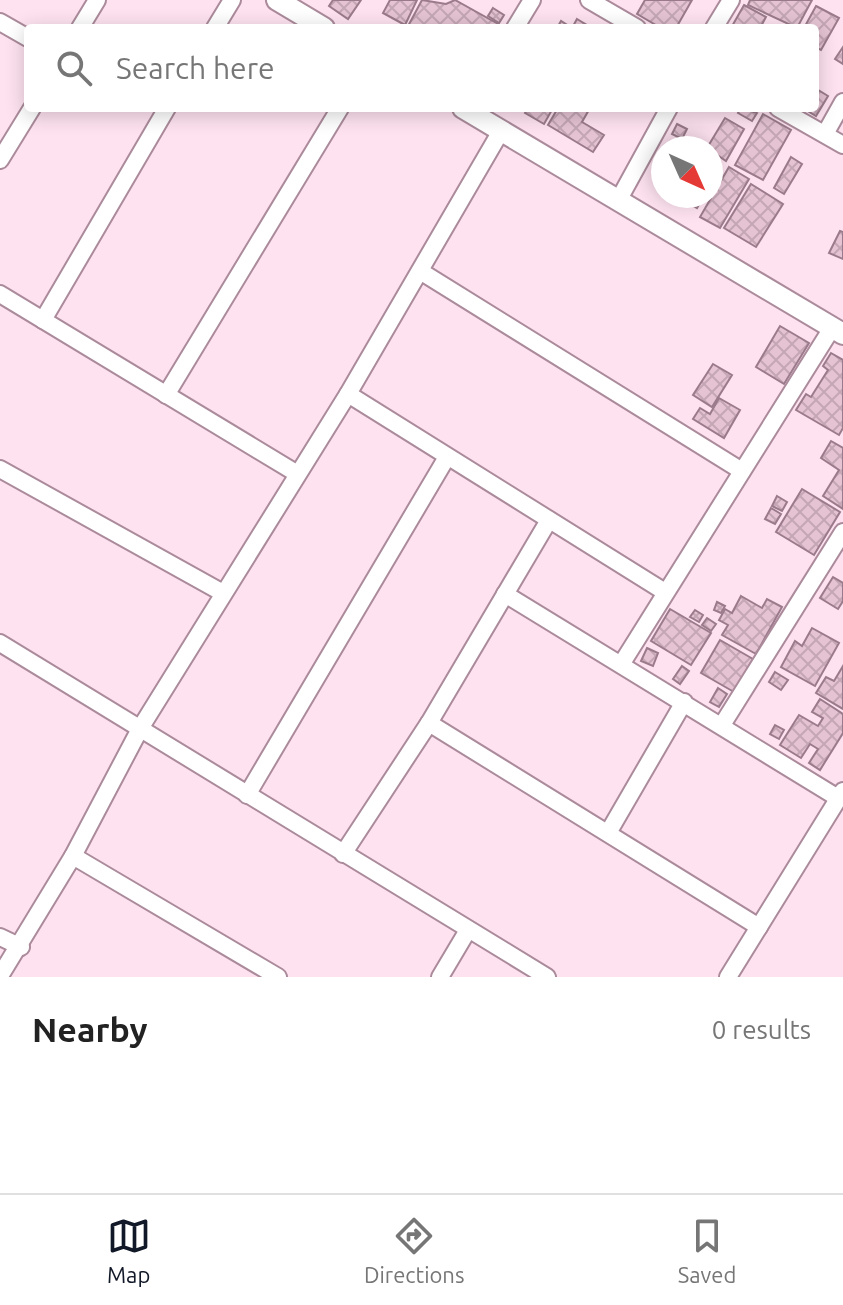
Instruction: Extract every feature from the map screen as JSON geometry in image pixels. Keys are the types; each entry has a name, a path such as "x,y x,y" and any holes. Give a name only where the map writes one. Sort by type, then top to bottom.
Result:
{"street":[{"path":"82,24 97,0"},
{"path":"217,24 232,0"},
{"path":"277,0 308,8 321,24"},
{"path":"517,24 532,0"},
{"path":"589,0 630,24"},
{"path":"716,24 731,0"},
{"path":"0,22 24,36"},
{"path":"825,134 843,102"},
{"path":"0,160 30,112"},
{"path":"43,320 165,112"},
{"path":"166,395 338,112"},
{"path":"470,112 838,331 742,471 622,663"},
{"path":"618,201 667,112"},
{"path":"785,112 843,145"},
{"path":"0,976 21,947 73,856 141,727 296,473 348,394 501,131"},
{"path":"420,271 742,471"},
{"path":"0,294 296,473"},
{"path":"348,394 665,592"},
{"path":"247,795 447,457"},
{"path":"0,469 223,593"},
{"path":"343,854 429,723 549,520"},
{"path":"722,725 843,532"},
{"path":"505,594 841,795 728,977"},
{"path":"0,643 547,977"},
{"path":"608,833 684,702"},
{"path":"429,723 759,927"},
{"path":"73,856 278,977"},
{"path":"440,977 468,930"},
{"path":"0,937 21,947"}],"building":[{"path":"333,0 361,0 348,19 329,6"},
{"path":"390,0 417,0 405,24 383,13"},
{"path":"422,0 446,4 455,0 498,24 409,24"},
{"path":"645,0 692,0 678,24 654,24 637,14"},
{"path":"750,0 812,0 799,24 788,24 748,5"},
{"path":"744,5 766,17 762,24 733,24"},
{"path":"816,6 839,18 821,50 819,24 806,24"},
{"path":"493,8 504,15 499,23 488,16"},
{"path":"843,47 843,64 835,59"},
{"path":"819,90 828,96 819,111"},
{"path":"526,112 551,112 544,124"},
{"path":"556,112 588,112 582,122 604,135 593,152 548,125"},
{"path":"754,112 757,113 752,121 738,113"},
{"path":"763,114 791,130 763,180 735,165"},
{"path":"725,118 744,129 726,161 723,159 723,136 714,136"},
{"path":"677,124 687,129 684,136 672,134"},
{"path":"791,157 802,164 784,194 774,188"},
{"path":"729,167 749,179 720,228 700,217 705,208 723,208 723,177"},
{"path":"751,184 783,204 756,247 724,228"},
{"path":"840,231 843,232 843,259 829,253"},
{"path":"780,326 809,343 784,384 756,367"},
{"path":"831,353 843,360 843,428 839,435 796,410 806,394 811,397 828,370 823,366"},
{"path":"713,364 732,375 712,407 693,395"},
{"path":"719,398 740,410 724,438 693,419 700,408 710,414"},
{"path":"831,441 843,448 843,509 823,496 839,470 821,458"},
{"path":"802,489 840,512 814,555 776,532"},
{"path":"777,496 787,502 782,511 772,506"},
{"path":"771,508 781,514 775,524 765,519"},
{"path":"833,577 843,583 843,601 838,609 820,598"},
{"path":"741,596 762,608 767,599 782,607 756,654 722,635 728,625 719,620 725,609 732,613"},
{"path":"717,602 725,606 721,613 714,610"},
{"path":"670,609 711,633 691,665 651,641"},
{"path":"695,610 703,615 699,622 690,617"},
{"path":"707,618 716,624 711,631 702,625"},
{"path":"812,628 839,643 815,686 781,667 795,641 802,646"},
{"path":"720,640 753,659 734,692 701,673"},
{"path":"647,648 658,653 653,666 641,661"},
{"path":"682,666 689,671 680,684 673,679"},
{"path":"843,666 843,709 816,693 826,677 834,681"},
{"path":"775,672 788,680 781,690 769,682"},
{"path":"718,688 727,694 719,707 710,702"},
{"path":"820,699 843,714 843,733 820,770 809,763 818,749 810,744 801,758 780,745 799,715 818,726 823,718 812,712"},
{"path":"775,725 784,730 779,739 770,734"}]}
